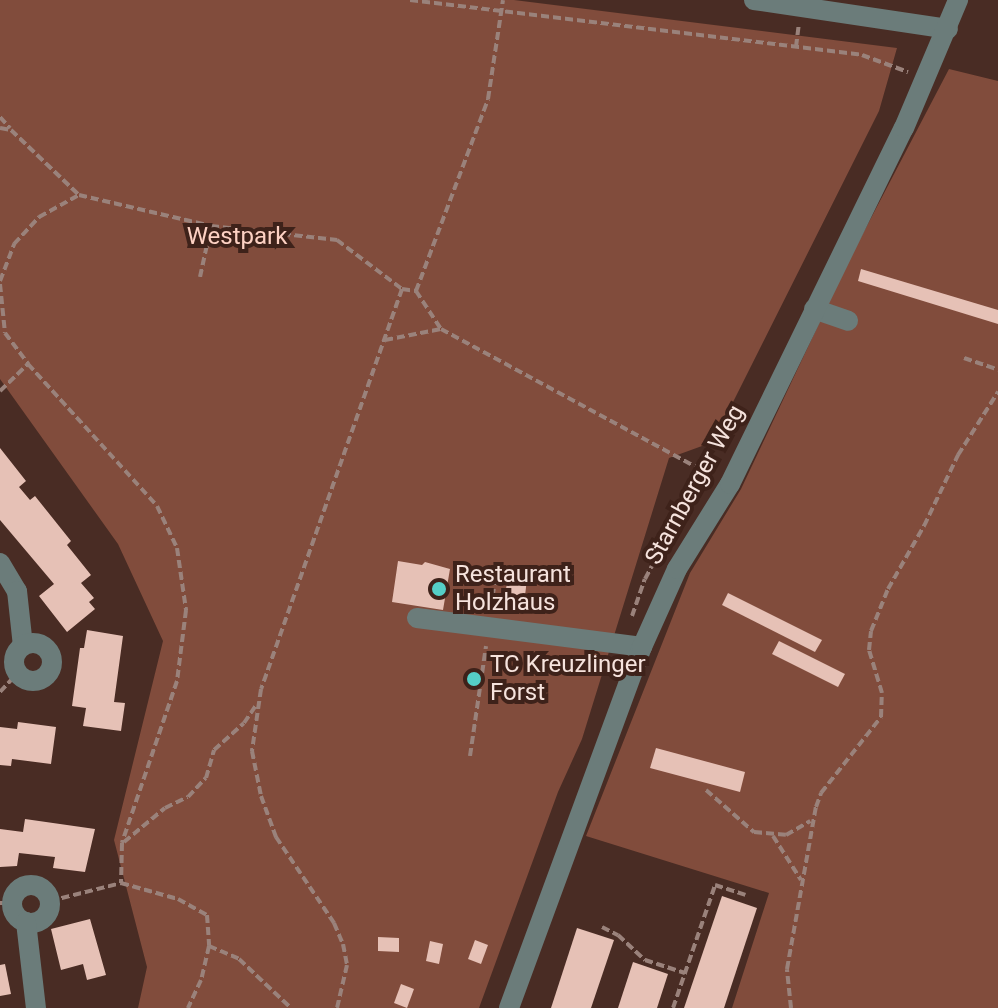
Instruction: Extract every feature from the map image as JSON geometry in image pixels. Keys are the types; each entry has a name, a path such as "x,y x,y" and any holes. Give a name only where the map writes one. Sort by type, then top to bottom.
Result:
{"street":[{"path":"754,0 833,5 914,16 948,29"},
{"name":"Starnberger Weg","path":"509,1008 642,647 677,569 730,484 904,128 958,0"},
{"path":"814,309 848,321"},
{"path":"0,563 17,591 23,646 14,662 18,673 35,681 46,676 52,665 51,653 42,645 23,646"},
{"path":"417,618 642,647"},
{"path":"26,885 39,887 50,901 43,918 26,922 15,915 6,903 26,885"},
{"path":"26,922 36,1008"}],"path":[{"path":"410,0 862,55 911,74"},
{"path":"416,291 488,99 503,0"},
{"path":"0,117 79,195 211,226 337,240 402,289 416,291 441,329 730,484"},
{"path":"0,128 11,130"},
{"path":"79,195 39,217 22,235 14,244 0,282 5,333 28,364 157,506 177,548 186,610 177,681 122,843 121,883"},
{"path":"200,277 211,226"},
{"path":"122,843 165,808 188,797 206,778 214,750 249,716 402,289"},
{"path":"385,340 441,329"},
{"path":"964,358 998,370"},
{"path":"0,391 28,364"},
{"path":"791,1008 787,969 812,820 821,793 881,717 882,693 869,650 878,610 958,455 998,392"},
{"path":"470,756 497,564"},
{"path":"0,692 18,673"},
{"path":"261,689 252,751 261,796 276,837 334,923 343,944 347,965 337,1008"},
{"path":"706,790 754,832 786,835 812,820"},
{"path":"773,836 801,880"},
{"path":"50,901 121,883 198,908 207,915 209,946 201,980 188,1008"},
{"path":"673,1008 715,885 745,895"},
{"path":"602,927 618,935 645,960 685,973"},
{"path":"209,946 239,959 291,1008"}],"green space":[{"name":"Westpark","path":"0,0 514,0 897,48 879,111 713,442 669,458 582,739 558,792 479,1008 138,1008 147,967 114,840 163,641 118,544 0,379"},
{"path":"949,69 998,81 998,1008 732,1008 769,893 586,836 690,573 741,489 848,262"}],"building":[{"path":"861,269 998,310 998,324 858,281"},
{"path":"0,448 26,481 19,487 30,500 35,496 71,541 67,545 91,575 81,583 94,598 89,602 95,609 67,632 39,596 54,584 0,520"},
{"path":"398,561 422,565 425,562 450,569 443,610 392,602"},
{"path":"508,576 527,579 523,612 503,609"},
{"path":"728,593 822,640 815,652 722,605"},
{"path":"87,630 123,636 114,702 125,703 121,731 83,726 86,708 72,706 80,648 84,648"},
{"path":"779,641 845,674 838,687 772,654"},
{"path":"18,722 56,727 51,764 12,759 11,766 0,765 0,727 17,729"},
{"path":"656,748 745,772 740,792 650,768"},
{"path":"25,819 95,829 85,872 53,868 55,857 19,853 17,866 0,867 0,829 23,832"},
{"path":"722,896 757,908 724,1008 684,1008"},
{"path":"90,919 106,975 87,980 83,964 61,970 51,929"},
{"path":"577,928 614,940 591,1008 551,1008"},
{"path":"378,937 399,938 399,952 378,951"},
{"path":"475,940 488,945 481,964 468,959"},
{"path":"430,941 443,944 439,964 426,961"},
{"path":"633,962 668,974 657,1008 618,1008"},
{"path":"5,964 11,994 0,996 0,965"},
{"path":"401,984 414,989 407,1008 394,1003"}],"place":[{"name":"Restaurant Holzhaus","path":"439,589"},
{"name":"TC Kreuzlinger Forst","path":"474,679"}]}
